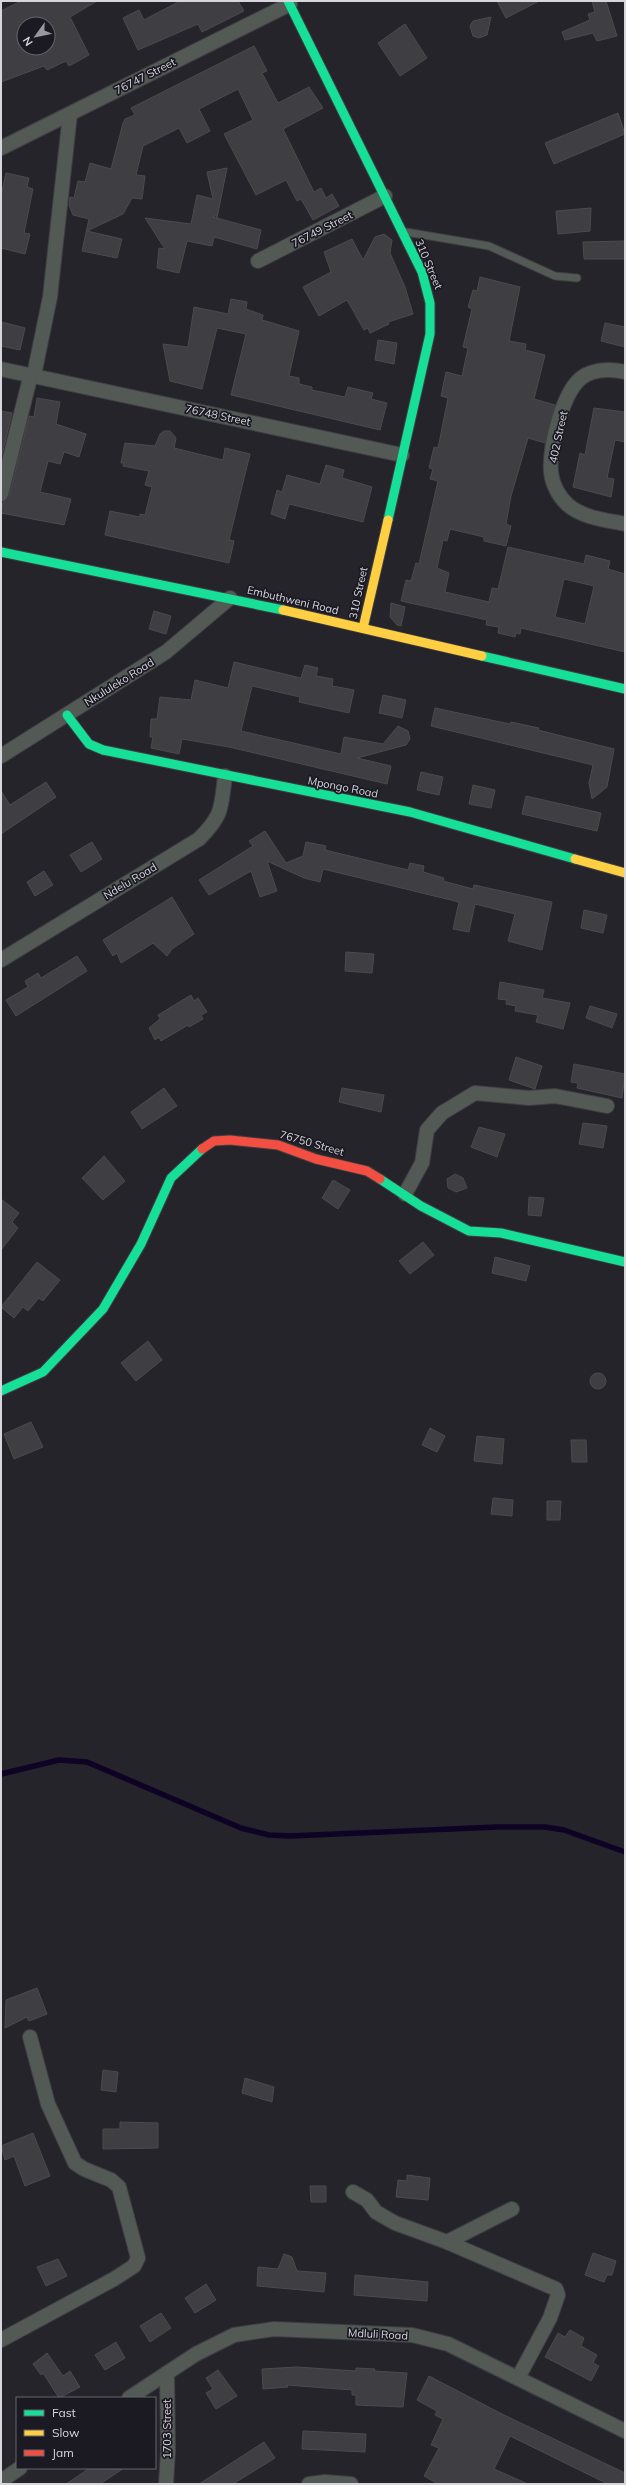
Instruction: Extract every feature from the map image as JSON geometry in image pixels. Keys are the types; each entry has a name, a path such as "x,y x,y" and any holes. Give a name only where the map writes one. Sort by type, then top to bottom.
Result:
{"street":[{"name":"76747 Street","path":"1,148 289,2"},
{"name":"310 Street","path":"289,2 385,196 429,290 433,312 430,334 363,628"},
{"path":"1,494 6,452 33,375 50,297 70,114"},
{"name":"76749 Street","path":"258,261 385,196"},
{"name":"76748 Street","path":"1,369 402,455"},
{"name":"402 Street","path":"625,372 616,370 593,371 577,381 567,398 558,426 551,473 558,493 568,505 581,514 625,524"},
{"name":"Embuthweni Road","path":"1,552 230,598 625,689"},
{"name":"Nkululeko Road","path":"1,756 166,652 230,598"},
{"name":"Mpongo Road","path":"67,715 85,739 103,750 225,776 410,812 625,873"},
{"name":"Ndelu Road","path":"1,960 199,839 216,822 221,808 225,776"},
{"path":"405,1194 422,1163 428,1130 442,1113 475,1093 528,1098 555,1096 607,1106"},
{"name":"76750 Street","path":"1,1391 43,1372 103,1309 141,1244 171,1178 193,1155 214,1141 230,1140 278,1145 316,1159 367,1171 443,1218 469,1230 500,1234 625,1262"},
{"path":"1,2340 114,2279 134,2266 138,2258 119,2188 111,2180 84,2169 75,2163 48,2104 30,2037"},
{"path":"353,2192 367,2200 376,2212 395,2223 447,2242 556,2289 558,2295 550,2318 518,2378"},
{"path":"447,2242 512,2209"},
{"name":"Mdluli Road","path":"131,2397 217,2342 234,2334 274,2330 388,2334 429,2338 448,2344 625,2431"},
{"name":"1703 Street","path":"166,2484 168,2451 167,2374"},
{"path":"1,2480 18,2469"},
{"path":"309,2484 325,2482 351,2484"}],"lane":[{"path":"402,232 489,246 555,276 578,278"}],"building":[{"path":"21,1 97,1 70,17 89,55 69,66 66,61 47,70 44,66 1,82 1,11"},
{"path":"180,1 238,1 244,11 202,32 198,24 138,50 123,18 139,10 144,20"},
{"path":"497,1 539,1 506,18"},
{"path":"592,1 606,1 617,36 597,41 593,33 565,40 562,32 590,20 588,14 595,12"},
{"path":"491,17 487,35 479,38 473,36 470,26 473,21"},
{"path":"405,24 427,58 400,76 378,43"},
{"path":"254,46 267,71 262,73 278,103 309,87 323,108 283,129 314,192 321,188 326,198 332,194 339,206 313,220 301,199 297,201 286,180 256,195 224,134 253,120 238,89 199,109 210,131 187,143 179,128 143,146 136,175 145,176 142,199 132,198 123,214 87,231 122,239 117,258 82,251 89,219 73,215 69,205 70,197 74,198 78,181 85,182 90,163 111,169 123,123 125,119 135,115 131,108"},
{"path":"618,113 625,134 554,164 545,143"},
{"path":"227,168 217,218 217,215 213,217 261,230 257,249 214,237 212,246 187,241 179,273 157,268 159,248 165,249 145,218 191,224 197,195 213,199 207,172"},
{"path":"6,173 29,178 27,187 33,189 24,233 30,234 25,254 1,248 1,196"},
{"path":"591,208 590,231 558,234 556,211"},
{"path":"384,234 392,240 390,253 405,287 413,314 388,322 389,324 370,333 368,328 364,330 347,300 319,316 303,287 331,272 324,252 352,239 363,260 375,237"},
{"path":"625,241 625,259 584,259 583,242"},
{"path":"480,277 520,287 509,341 526,344 525,350 545,355 534,399 555,405 545,443 528,438 511,496 506,524 511,526 506,546 484,541 484,537 450,529 447,541 443,540 437,568 449,573 445,592 489,602 492,588 498,589 508,547 584,564 586,555 610,561 608,569 625,574 625,652 521,628 520,634 516,633 515,637 498,633 499,627 486,625 487,620 401,601 406,580 411,581 416,563 419,564 438,481 430,479 433,469 429,468 434,447 438,448 448,398 441,396 446,372 462,376 468,348 463,347 472,309 468,307 473,290 477,291","holes":["564,579 594,586 585,624 555,617"]},
{"path":"231,299 247,302 246,309 263,315 262,320 299,331 289,376 299,378 299,384 312,387 312,390 345,397 348,387 373,393 371,399 387,403 380,430 231,395 246,334 217,328 202,389 170,381 163,344 188,347 194,307 228,314"},
{"path":"1,322 25,328 20,350 1,346"},
{"path":"605,323 625,327 625,347 601,341"},
{"path":"378,340 397,343 394,364 375,360"},
{"path":"37,398 60,402 56,424 86,434 79,457 64,452 60,464 48,461 40,492 71,499 64,525 1,513 3,502 9,496 29,416 34,417"},
{"path":"594,408 625,412 625,442 615,440 607,478 614,479 611,497 573,487 580,453 585,455"},
{"path":"1,411 12,413 1,459"},
{"path":"164,431 170,431 176,438 174,448 223,460 225,448 250,454 229,540 234,541 229,563 105,535 110,511 140,517 140,514 145,515 152,487 145,485 149,471 123,466 124,463 121,463 125,443 155,446 160,434"},
{"path":"326,465 344,470 342,478 372,487 363,522 289,504 285,519 271,514 277,490 282,492 287,475 320,484"},
{"path":"391,603 405,607 401,626 397,625 390,617"},
{"path":"154,611 171,616 166,634 149,629"},
{"path":"234,662 301,678 305,665 318,668 316,676 333,679 332,686 354,690 349,713 299,702 300,697 252,686 241,731 341,754 344,737 383,744 398,726 408,731 410,739 406,745 357,758 391,766 387,784 229,747 182,739 179,754 151,748 153,737 150,737 151,719 157,719 160,697 191,700 195,680 228,688"},
{"path":"383,695 406,700 402,718 379,713"},
{"path":"435,708 510,724 511,722 539,728 538,730 614,749 607,787 592,799 589,783 593,765 431,726"},
{"path":"421,772 443,777 439,795 417,790"},
{"path":"46,782 56,797 1,834 1,791 10,805"},
{"path":"473,785 495,790 491,808 469,804"},
{"path":"526,796 601,813 597,831 522,814"},
{"path":"265,831 286,863 303,856 306,842 326,846 325,850 408,870 410,863 424,866 423,872 444,878 443,881 473,889 474,885 552,902 542,950 508,941 515,914 475,904 469,932 453,929 459,902 323,869 320,882 304,878 267,861 277,891 260,897 251,871 209,895 199,880 253,846 249,841"},
{"path":"92,842 102,859 81,872 70,855"},
{"path":"44,871 53,885 35,896 27,882"},
{"path":"172,897 194,934 172,949 167,956 153,943 121,963 117,953 113,956 103,940"},
{"path":"584,910 607,915 603,933 581,928"},
{"path":"346,952 374,954 372,973 345,971"},
{"path":"77,956 87,971 16,1016 6,1000 28,987 25,981 38,973 41,978"},
{"path":"500,982 544,990 542,998 570,1003 563,1029 536,1022 538,1015 515,1011 516,1006 506,1004 507,1000 498,999"},
{"path":"191,995 194,1001 198,998 207,1012 201,1015 203,1019 189,1027 188,1025 161,1041 159,1037 155,1040 149,1028 160,1019 158,1015"},
{"path":"590,1006 617,1014 612,1028 586,1018"},
{"path":"516,1057 542,1066 535,1089 509,1080"},
{"path":"574,1064 625,1074 622,1098 577,1088 578,1083 571,1082"},
{"path":"164,1088 177,1106 142,1129 131,1112"},
{"path":"342,1088 384,1095 381,1112 339,1102"},
{"path":"583,1123 607,1126 603,1148 579,1144"},
{"path":"479,1127 505,1134 497,1157 471,1147"},
{"path":"104,1156 125,1181 103,1200 82,1178"},
{"path":"455,1174 463,1178 467,1188 456,1192 448,1188 447,1179"},
{"path":"333,1180 350,1190 338,1209 322,1198"},
{"path":"529,1197 544,1198 541,1216 528,1215"},
{"path":"1,1199 19,1213 12,1222 18,1228 1,1250"},
{"path":"423,1242 434,1255 410,1274 399,1261"},
{"path":"495,1257 530,1266 526,1281 492,1273"},
{"path":"37,1262 60,1280 43,1301 39,1298 28,1311 23,1307 14,1318 1,1307"},
{"path":"148,1341 162,1360 136,1381 121,1363"},
{"path":"595,1373 601,1373 606,1378 604,1387 601,1389 595,1389 590,1384 590,1378"},
{"path":"31,1422 43,1447 14,1459 4,1434"},
{"path":"430,1428 445,1436 437,1452 422,1445"},
{"path":"477,1436 504,1439 502,1464 474,1461"},
{"path":"571,1440 586,1440 587,1462 572,1462"},
{"path":"493,1498 513,1500 512,1516 491,1514"},
{"path":"547,1501 561,1501 560,1520 547,1520"},
{"path":"37,1988 47,2014 29,2021 27,2017 5,2028 6,2000"},
{"path":"103,2070 118,2072 116,2092 101,2090"},
{"path":"245,2078 274,2087 272,2102 242,2093"},
{"path":"120,2122 158,2123 158,2148 103,2149 103,2129 120,2129"},
{"path":"33,2133 50,2176 25,2186 14,2156 5,2160 1,2146"},
{"path":"407,2175 430,2178 428,2200 396,2197 398,2180 407,2181"},
{"path":"310,2186 326,2186 326,2202 311,2202"},
{"path":"593,2253 616,2261 612,2275 607,2275 604,2282 585,2275"},
{"path":"284,2254 292,2257 297,2271 326,2273 324,2292 257,2286 258,2267 278,2269"},
{"path":"58,2259 67,2276 46,2286 37,2267"},
{"path":"355,2275 428,2282 427,2301 354,2295"},
{"path":"206,2284 216,2300 195,2313 185,2298"},
{"path":"161,2313 171,2328 150,2342 140,2326"},
{"path":"570,2330 584,2338 581,2346 597,2355 593,2363 599,2366 591,2381 545,2357 558,2333 565,2337"},
{"path":"116,2342 125,2358 105,2370 95,2355"},
{"path":"47,2353 63,2376 70,2371 80,2387 58,2397 43,2373 41,2375 33,2364"},
{"path":"297,2367 356,2371 356,2368 375,2369 374,2371 407,2373 403,2407 356,2405 356,2395 352,2395 352,2390 287,2385 288,2387 263,2389 262,2369"},
{"path":"218,2370 237,2396 216,2409 206,2393 213,2389 206,2378"},
{"path":"429,2376 502,2414 625,2473 625,2484 608,2484 510,2436 494,2469 528,2484 438,2484 424,2476 439,2448 431,2445 443,2419 435,2415 437,2411 417,2400"},
{"path":"303,2431 366,2434 365,2452 302,2449"},
{"path":"264,2442 275,2458 233,2484 199,2484"},
{"path":"88,2469 122,2469 100,2484 66,2484"}],"waterway":[{"path":"1,1774 59,1760 87,1762 241,1828 269,1835 290,1836 497,1827 545,1827 564,1830 625,1852"}],"traffic: fast":[{"path":"288,1 422,272 430,303 430,334 388,520"},
{"path":"1,552 283,610"},
{"path":"482,656 625,689"},
{"path":"67,715 89,744 103,750 410,812 575,859"},
{"path":"1,1391 43,1372 103,1309 141,1244 171,1178 202,1149"},
{"path":"380,1179 421,1206 469,1231 501,1233 625,1262"}],"traffic: slow":[{"path":"363,628 388,520"},
{"path":"283,610 482,656"},
{"path":"575,859 625,873"}],"traffic: jam":[{"path":"202,1149 214,1141 230,1140 278,1145 316,1159 367,1171 380,1179"}]}
